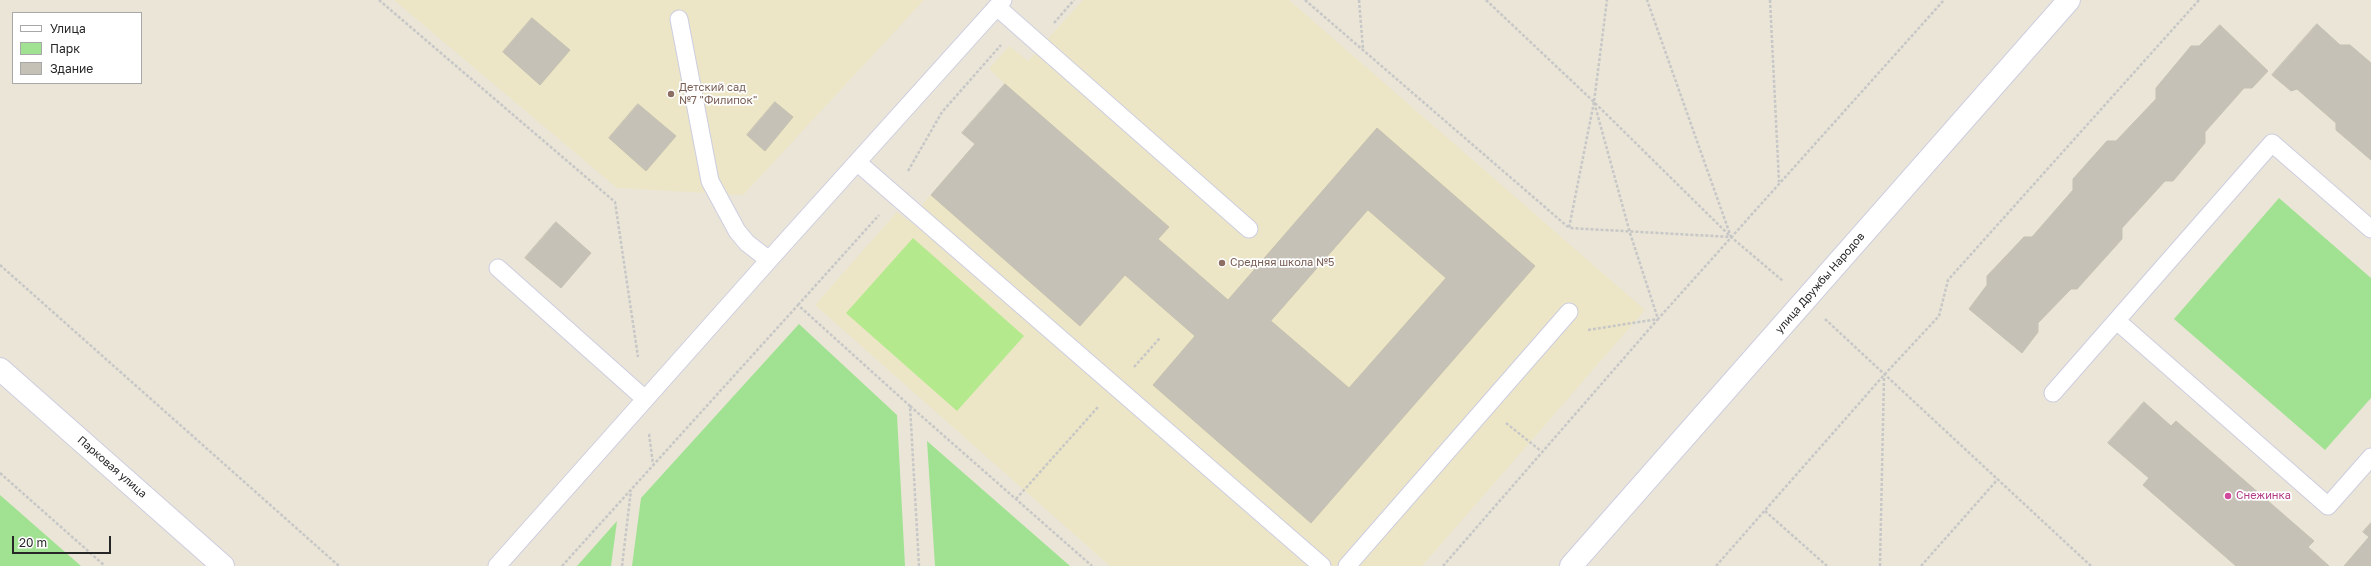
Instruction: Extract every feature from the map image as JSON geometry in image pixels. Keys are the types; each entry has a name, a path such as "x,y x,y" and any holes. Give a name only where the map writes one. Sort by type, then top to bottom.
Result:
{"street":[{"name":"улица Дружбы Народов","path":"1572,566 2069,0"},
{"name":"Парковая улица","path":"0,369 223,566"}],"lane":[{"path":"497,566 769,260 1000,4 1037,42 1249,229"},
{"path":"679,19 710,181 737,231 747,243 769,260"},
{"path":"2053,393 2272,143 2371,229"},
{"path":"857,162 1322,566"},
{"path":"498,268 645,399"},
{"path":"1347,566 1569,312"},
{"path":"2117,321 2328,506 2371,457"}],"path":[{"path":"379,0 615,202 645,399 653,465"},
{"path":"1037,42 1074,0"},
{"path":"1305,0 1569,228 1731,236"},
{"path":"1359,0 1363,50"},
{"path":"1647,0 1731,236"},
{"path":"1770,0 1779,182"},
{"path":"1548,336 1658,319 1779,182 1944,0"},
{"path":"1716,566 1884,375 1939,316 1948,280 2199,0"},
{"path":"562,566 887,207 942,112 1003,42"},
{"path":"1569,228 1594,102"},
{"path":"0,265 339,566"},
{"path":"798,305 1092,566"},
{"path":"1016,499 1160,338"},
{"path":"1880,566 1884,375"},
{"path":"910,406 919,566"},
{"path":"1486,407 1541,451"},
{"path":"0,473 105,566"},
{"path":"1921,566 1998,479"},
{"path":"622,566 631,489"},
{"path":"1765,512 1827,566"}],"shaded area":[{"name":"Детский сад №7 \"Филипок\"","path":"394,0 924,0 743,195 617,188"},
{"name":"Средняя школа №5","path":"1083,0 1289,0 1645,310 1422,566 1110,566 815,305 897,212 908,221 975,144 1005,84 989,69 1009,46 1028,61"}],"green space":[{"path":"2279,198 2371,278 2371,398 2325,450 2174,319"},
{"path":"913,238 1024,336 957,411 846,313"},
{"path":"799,324 897,415 905,566 632,566 641,498"},
{"path":"927,441 1070,566 935,566"},
{"path":"0,495 81,566 0,566"},
{"path":"617,521 611,566 577,566"}],"building":[{"path":"532,18 570,50 540,85 503,52"},
{"path":"2317,24 2340,45 2350,45 2371,63 2371,160 2336,130 2336,123 2297,89 2291,91 2272,75"},
{"path":"2220,25 2268,71 2252,88 2244,88 2205,132 2205,143 2173,181 2165,181 2122,228 2122,239 2077,289 2071,289 2038,323 2038,332 2022,353 1969,309 1987,285 1987,276 2024,237 2032,237 2073,190 2073,179 2107,141 2116,141 2156,99 2156,88 2191,46 2199,46"},
{"path":"1005,84 1169,227 1158,239 1228,300 1377,128 1535,266 1311,523 1153,385 1195,336 1125,275 1080,326 931,195 975,144 962,133","holes":["1368,210 1446,278 1349,388 1271,321"]},
{"path":"775,102 793,117 765,151 747,135"},
{"path":"638,104 676,136 646,171 609,138"},
{"path":"556,222 591,253 561,288 525,258"},
{"path":"2144,402 2171,426 2176,421 2314,541 2308,547 2329,566 2236,566 2143,485 2149,478 2108,443"},
{"path":"2371,523 2371,566 2344,566 2369,537 2363,532"}],"place":[{"name":"Детский сад №7 \"Филипок\"","path":"671,94"},
{"name":"Средняя школа №5","path":"1222,263"},
{"name":"Снежинка","path":"2228,496"}]}
